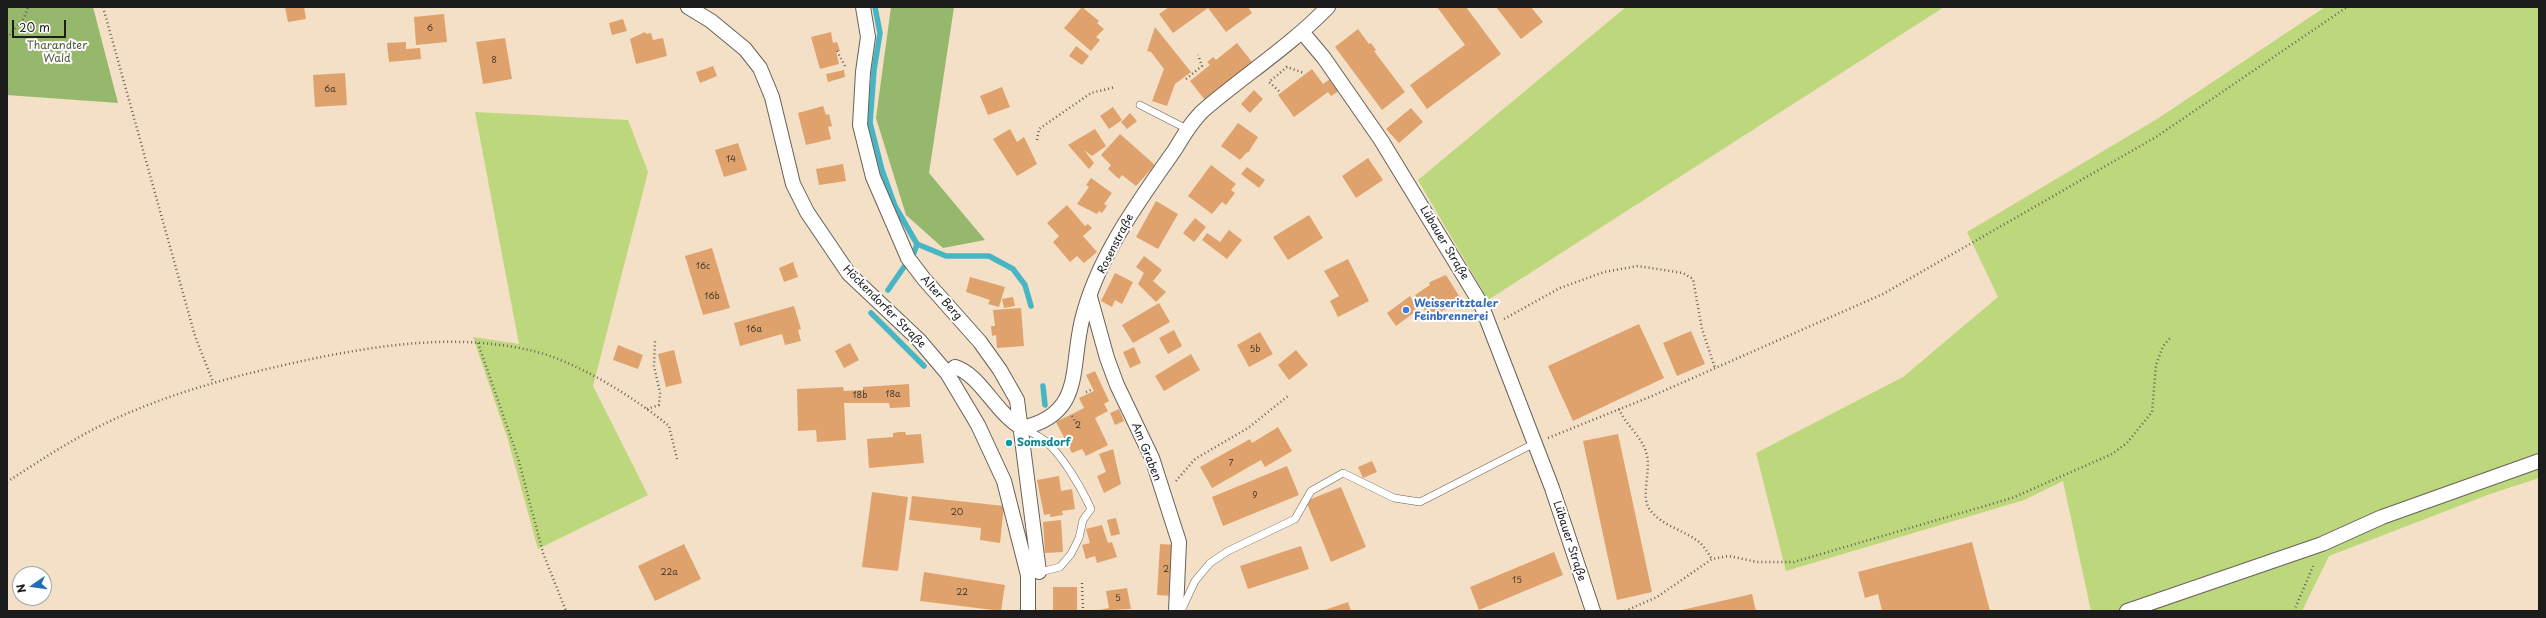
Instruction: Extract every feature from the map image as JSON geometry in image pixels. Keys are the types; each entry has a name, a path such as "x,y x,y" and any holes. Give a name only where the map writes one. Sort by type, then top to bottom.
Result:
{"street":[{"name":"Höckendorfer Straße","path":"688,7 711,21 745,49 760,68 772,97 793,184 823,238 849,274 919,340 947,373 978,425 1004,481 1033,574 1028,611"},
{"name":"Alter Berg","path":"863,7 868,37 863,72 860,125 873,177 908,258 924,279 980,342 1000,370 1017,400 1022,428 1033,574"},
{"name":"Rosenstraße","path":"1022,428 1038,424 1055,413 1071,394 1082,320 1090,296 1110,250 1140,198 1189,130 1204,110 1303,32 1328,7"},
{"name":"Lübauer Straße","path":"1303,32 1324,58 1381,140 1481,304 1552,488 1592,611"},
{"name":"Am Graben","path":"1090,296 1107,358 1117,385 1152,458 1179,542 1176,611"},
{"path":"947,373 955,367 965,370 999,411 1010,422 1022,428"},
{"path":"2127,611 2322,544 2382,517 2539,461"}],"lane":[{"path":"1140,105 1189,130"},
{"path":"1022,428 1044,440 1056,454 1083,492 1091,509 1083,520 1079,538 1071,554 1060,567 1033,574"},
{"path":"1181,611 1195,581 1210,563 1228,552 1295,519 1311,490 1343,473 1394,498 1420,502 1535,443"}],"path":[{"path":"7,38 24,18 28,7"},
{"path":"103,7 195,336 213,382"},
{"path":"1535,443 1715,368 1890,290 2156,137 2347,7"},
{"path":"838,51 845,66"},
{"path":"1186,79 1202,66 1198,55"},
{"path":"1279,91 1269,82 1287,67 1304,73"},
{"path":"1037,140 1039,129 1091,93 1116,87"},
{"path":"1489,327 1560,288 1604,272 1638,266 1683,273 1693,279 1702,328 1715,368"},
{"path":"1625,611 1657,597 1712,559 1729,556 1757,562 1794,562 2012,498 2112,454 2127,443 2152,412 2156,365 2163,346 2171,337"},
{"path":"7,482 47,455 96,428 149,405 213,382 354,351 422,341 458,340 530,350 561,361 611,386 669,426 677,459"},
{"path":"646,409 659,405 660,399 654,366 655,341"},
{"path":"478,343 518,458 543,553 566,611"},
{"path":"1165,501 1174,483 1195,459 1248,428 1288,396"},
{"path":"1619,409 1624,420 1643,444 1647,455 1649,471 1646,494 1649,508 1657,518 1700,543 1712,559"},
{"path":"2294,611 2322,544"},
{"path":"1082,583 1083,611"}],"green space":[{"name":"Tharandter Wald","path":"7,7 93,7 118,103 7,95"},
{"path":"891,7 954,7 929,173 985,240 943,248 906,215 876,118"},
{"path":"1626,7 1944,7 1488,300 1418,180"},
{"path":"2325,7 2539,7 2539,478 2490,494 2329,556 2302,611 2091,611 2063,481 2024,500 1786,571 1756,453 1903,377 1998,297 1967,232 2157,119"},
{"path":"475,112 628,120 648,172 593,386 648,495 538,549 508,440 473,337 519,344"}],"building":[{"path":"285,7 304,7 306,19 288,22"},
{"path":"1082,7 1099,21 1097,23 1104,29 1096,37 1100,40 1091,51 1064,28"},
{"path":"1169,7 1248,7 1252,13 1226,32 1208,8 1173,33 1159,14"},
{"path":"1437,7 1466,7 1501,54 1427,109 1410,85 1465,45"},
{"path":"1496,7 1531,7 1543,22 1521,39"},
{"path":"444,14 447,42 416,45 414,17"},
{"path":"623,19 627,31 612,35 609,23"},
{"path":"1155,27 1191,72 1175,84 1167,106 1152,101 1164,69 1151,52 1147,51"},
{"path":"1358,29 1369,44 1371,43 1376,50 1374,51 1405,92 1382,110 1335,47"},
{"path":"645,32 646,34 651,33 653,40 663,38 667,56 636,64 630,39"},
{"path":"831,32 833,43 837,42 840,51 836,51 839,64 820,69 811,37"},
{"path":"505,38 512,79 483,84 476,42"},
{"path":"406,42 406,49 420,48 421,59 389,62 387,43"},
{"path":"1237,43 1252,62 1246,67 1248,69 1205,100 1190,81 1210,65 1207,62 1213,57 1216,60"},
{"path":"1076,46 1089,56 1082,65 1069,56"},
{"path":"713,66 717,76 700,83 696,72"},
{"path":"1312,69 1323,84 1330,79 1339,91 1331,96 1328,92 1294,117 1278,95"},
{"path":"844,70 845,77 828,82 826,74"},
{"path":"345,73 347,105 315,107 313,75"},
{"path":"1002,87 1010,107 988,115 980,96"},
{"path":"1254,90 1263,99 1250,113 1241,104"},
{"path":"823,106 826,115 829,114 832,126 828,127 831,139 806,145 798,113"},
{"path":"1113,107 1122,120 1109,129 1100,116"},
{"path":"1411,108 1423,122 1399,143 1386,129"},
{"path":"1130,113 1137,121 1127,129 1121,122"},
{"path":"1238,123 1258,137 1248,153 1247,152 1240,160 1221,146"},
{"path":"1010,129 1017,142 1024,137 1037,164 1017,176 993,139"},
{"path":"1095,129 1106,146 1092,156 1084,150 1094,163 1089,169 1068,145"},
{"path":"1120,134 1155,165 1136,186 1122,175 1119,179 1108,169 1111,165 1101,155"},
{"path":"738,143 747,170 724,177 715,150"},
{"path":"1368,158 1383,180 1356,198 1342,176"},
{"path":"843,164 846,181 819,185 816,169"},
{"path":"1211,165 1236,184 1231,190 1235,193 1226,205 1222,202 1212,214 1188,196"},
{"path":"1247,167 1265,180 1259,188 1241,174"},
{"path":"1091,178 1112,193 1104,204 1107,206 1102,213 1099,211 1097,214 1077,204 1089,187 1086,185"},
{"path":"1156,201 1178,214 1158,249 1136,237"},
{"path":"1067,205 1085,226 1088,224 1092,228 1083,236 1097,252 1084,263 1077,256 1070,262 1053,242 1059,236 1047,223"},
{"path":"1309,215 1323,238 1288,260 1273,237"},
{"path":"1195,218 1206,227 1194,242 1183,233"},
{"path":"1229,230 1242,240 1227,259 1202,240 1207,233 1220,242"},
{"path":"712,248 730,308 703,315 685,256"},
{"path":"1144,256 1162,270 1153,281 1166,292 1156,302 1138,284 1144,273 1136,267"},
{"path":"1348,259 1369,301 1338,317 1330,301 1339,296 1324,271"},
{"path":"793,262 798,277 784,282 779,268"},
{"path":"1115,273 1133,282 1122,304 1115,300 1112,307 1101,301"},
{"path":"1446,275 1461,299 1430,319 1415,295 1430,285 1429,283 1432,281"},
{"path":"970,277 1005,287 999,307 988,304 990,300 966,292"},
{"path":"1410,296 1419,309 1396,326 1387,313"},
{"path":"1013,297 1015,306 1004,308 1002,299"},
{"path":"1159,303 1170,322 1133,343 1122,325"},
{"path":"794,306 801,329 798,330 801,341 785,345 782,334 740,346 734,323"},
{"path":"1021,308 1024,346 997,348 996,335 992,336 991,326 995,326 993,310"},
{"path":"1639,324 1664,378 1573,421 1548,366"},
{"path":"1174,330 1182,346 1168,354 1159,338"},
{"path":"1691,331 1705,364 1677,376 1663,343"},
{"path":"1260,332 1273,354 1249,367 1237,345"},
{"path":"850,343 859,360 844,368 835,351"},
{"path":"618,345 643,355 638,369 613,360"},
{"path":"1134,347 1141,363 1130,368 1123,352"},
{"path":"674,350 682,383 666,387 658,354"},
{"path":"1296,350 1308,365 1289,380 1278,365"},
{"path":"1191,354 1200,370 1164,391 1155,376"},
{"path":"1095,371 1109,401 1104,404 1108,411 1095,418 1108,445 1086,456 1082,449 1072,453 1056,422 1084,408 1079,398 1094,391 1086,375"},
{"path":"909,384 910,407 890,408 889,403 844,403 846,440 817,442 816,430 798,431 797,389 843,387 844,391 863,390 863,387"},
{"path":"1119,409 1124,421 1115,425 1110,413"},
{"path":"1278,427 1292,451 1265,467 1261,460 1212,488 1200,467 1250,439 1252,443"},
{"path":"905,432 906,435 921,434 924,463 869,468 867,439 893,437 893,433"},
{"path":"1618,434 1652,592 1617,600 1583,441"},
{"path":"1113,449 1121,484 1104,493 1097,476 1106,472 1099,454"},
{"path":"1372,461 1377,472 1363,478 1358,467"},
{"path":"1287,466 1299,495 1223,526 1212,497"},
{"path":"1059,476 1061,491 1072,489 1075,509 1062,511 1063,515 1050,517 1050,514 1044,515 1037,480"},
{"path":"1341,487 1366,547 1331,562 1306,501"},
{"path":"872,492 908,497 898,571 862,567"},
{"path":"912,496 1004,506 1000,543 980,540 981,528 909,520"},
{"path":"1116,518 1120,534 1111,536 1107,520"},
{"path":"1061,520 1063,552 1045,553 1043,522"},
{"path":"1102,525 1108,543 1112,542 1117,557 1097,563 1095,556 1086,559 1082,545 1090,543 1086,529"},
{"path":"1972,542 1990,611 1882,611 1878,594 1865,598 1858,572"},
{"path":"684,544 701,579 655,601 638,566"},
{"path":"1160,544 1176,545 1173,596 1157,595"},
{"path":"1301,546 1309,569 1248,589 1240,566"},
{"path":"1554,552 1563,575 1479,610 1470,587"},
{"path":"924,572 1005,585 1001,611 920,601"},
{"path":"1053,587 1077,587 1077,611 1053,611"},
{"path":"1127,588 1131,609 1094,611 1109,608 1106,591"},
{"path":"1752,594 1756,611 1682,611 1682,610"},
{"path":"1348,602 1351,611 1322,611"}],"waterway":[{"path":"875,7 880,33 874,70 870,123 882,170 895,206 917,244 946,256 989,256 1013,269 1025,285 1031,306"},
{"path":"914,253 917,244"},
{"path":"888,290 904,267"},
{"path":"871,313 924,366"},
{"path":"1043,386 1045,405"}],"place":[{"name":"Weisseritztaler Feinbrennerei","path":"1406,310"},
{"name":"Somsdorf","path":"1009,443"}]}
